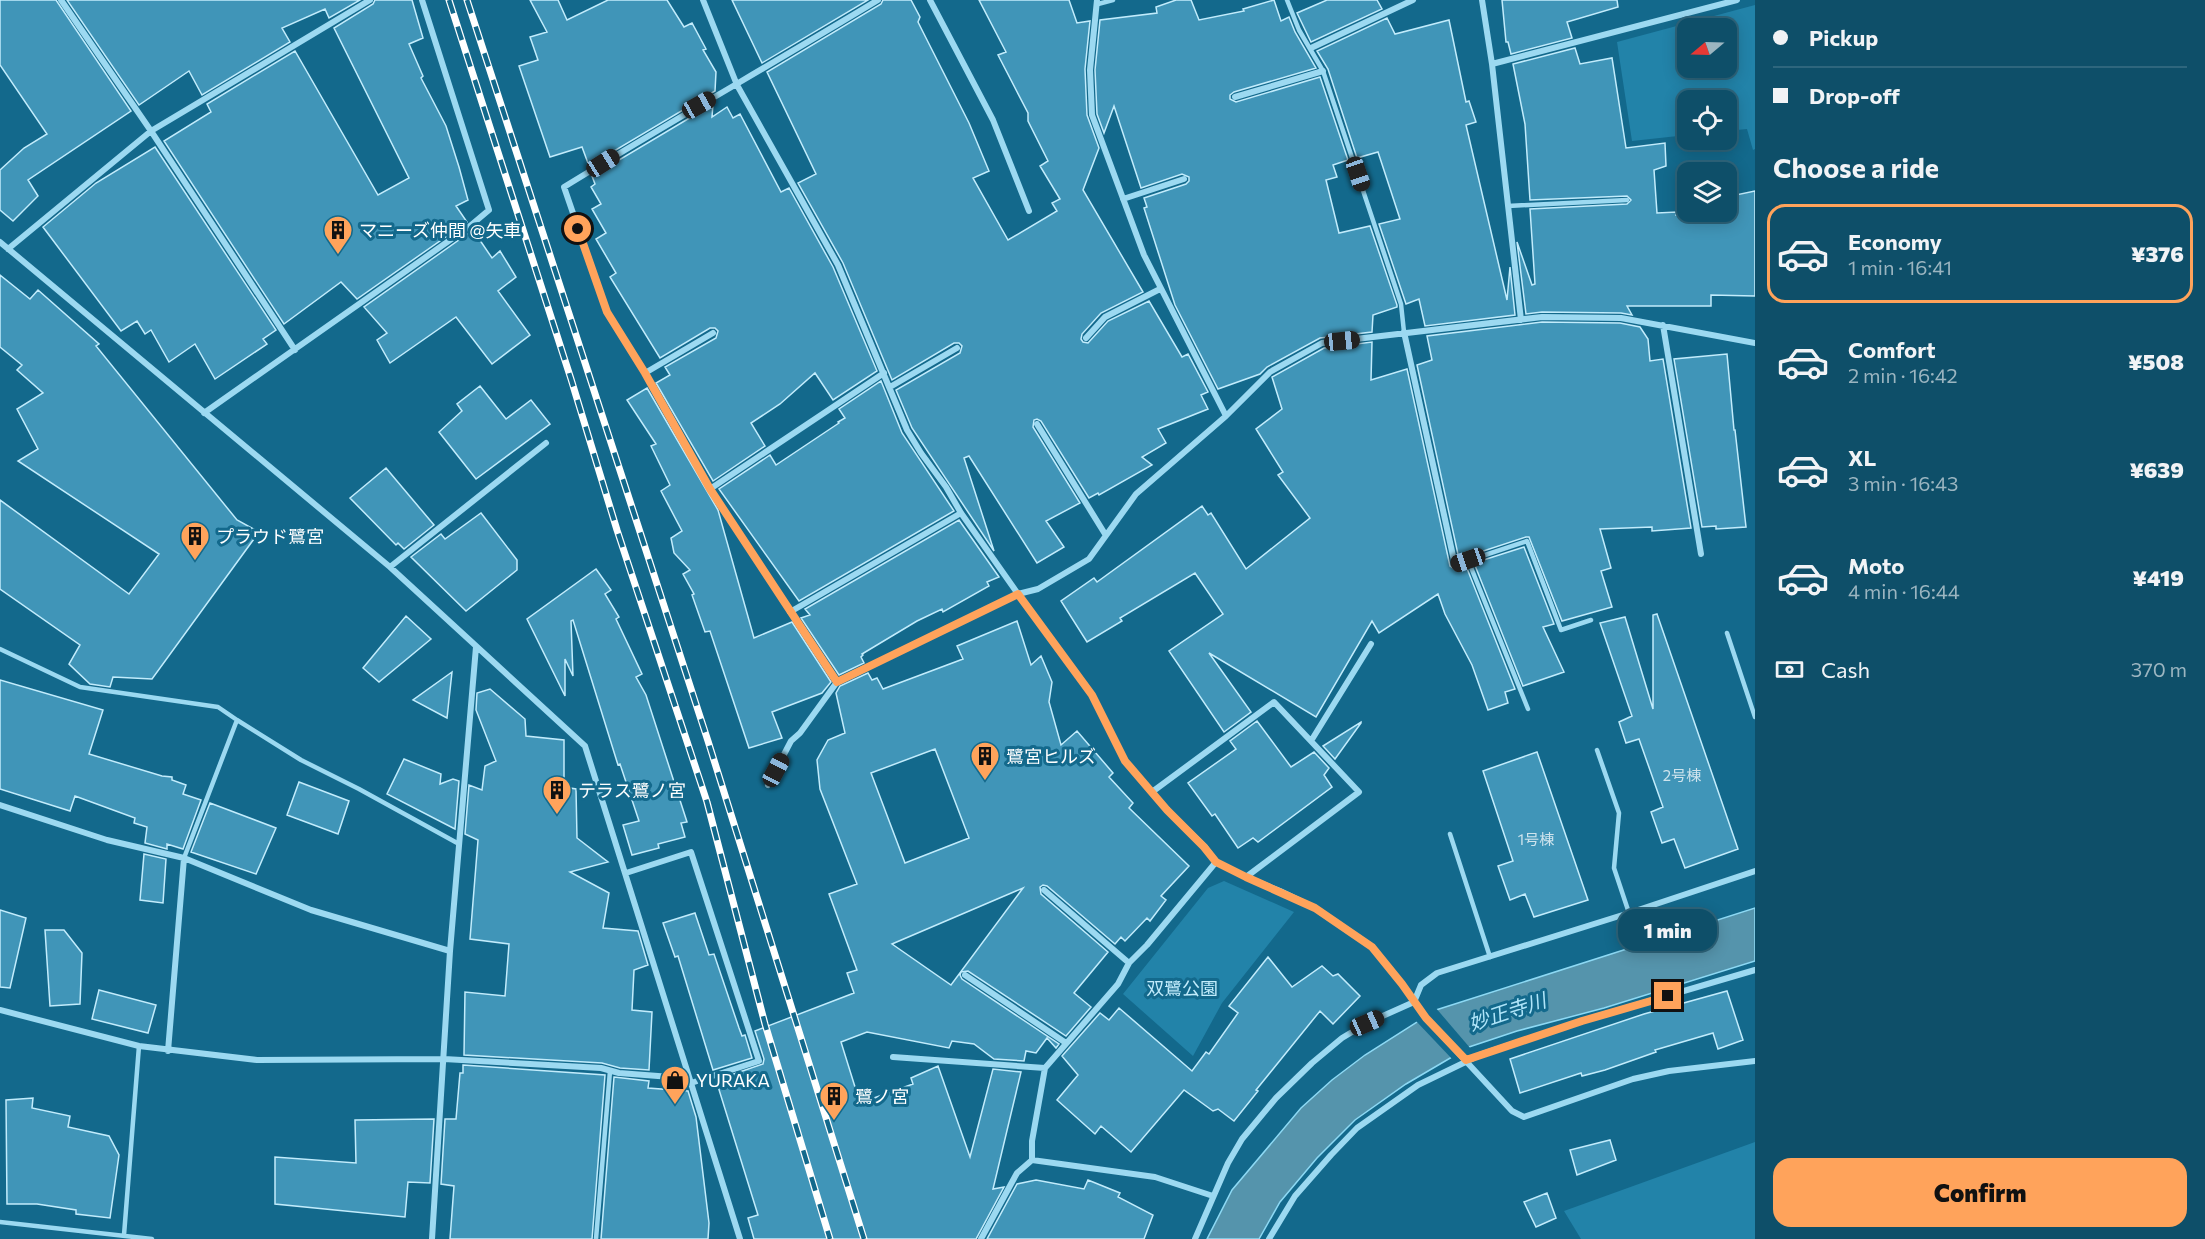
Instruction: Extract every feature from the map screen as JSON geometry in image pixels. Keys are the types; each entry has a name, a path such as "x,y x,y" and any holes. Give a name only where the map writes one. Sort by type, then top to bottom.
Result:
{"street":[{"path":"61,0 152,131 295,350"},
{"path":"8,249 152,131 370,0"},
{"path":"204,412 470,226 489,210 422,0"},
{"path":"704,0 737,85 838,265 907,430 961,513 1092,695 1125,761 1216,862 1315,908 1372,947 1426,1018 1512,1111 1524,1117 1633,1079 1669,1071 1755,1061"},
{"path":"837,682 710,489 645,373 607,312 564,187 680,115 737,85 878,0"},
{"path":"930,0 993,120 1029,211"},
{"path":"1311,48 1413,0"},
{"path":"1482,0 1492,64 1521,320"},
{"path":"1492,64 1737,0"},
{"path":"1097,2 1090,70 1092,115 1144,255 1226,416"},
{"path":"1235,97 1323,71"},
{"path":"1123,199 1184,179"},
{"path":"0,242 390,567 585,746 740,1239"},
{"path":"1086,338 1106,317 1160,288"},
{"path":"768,785 791,741 800,733 837,682 1018,594 1038,589 1089,559 1136,494 1226,416 1270,372 1322,343 1542,317 1621,318 1755,343"},
{"path":"1663,325 1701,554"},
{"path":"1404,332 1455,565"},
{"path":"645,373 713,333"},
{"path":"890,387 957,348"},
{"path":"710,489 884,373"},
{"path":"1037,424 1105,534"},
{"path":"390,567 546,442"},
{"path":"790,612 961,513"},
{"path":"1311,741 1371,644"},
{"path":"432,1239 450,951 476,647"},
{"path":"1152,792 1274,702 1359,792 1246,877"},
{"path":"0,805 107,840 184,858 311,910 450,951"},
{"path":"0,1010 139,1046 257,1060 444,1059 601,1068 619,1073 671,1077 691,1083 759,1061 691,852 626,873"},
{"path":"168,1051 184,858"},
{"path":"1032,1160 1032,1141 1045,1068 1118,984 1129,963 1147,945 1216,862"},
{"path":"1195,1239 1213,1196 1242,1140 1276,1098 1342,1038 1367,1023 1414,1002 1421,986 1437,973 1755,871"},
{"path":"1044,890 1129,963"},
{"path":"1269,1239 1295,1196 1357,1128 1418,1085 1466,1060 1582,1021 1755,970"},
{"path":"965,975 1066,1043"},
{"path":"893,1057 1045,1068"},
{"path":"981,1239 1017,1173 1032,1160 1155,1177 1213,1196"}],"lane":[{"path":"1097,2 1113,0"},
{"path":"1287,0 1299,30 1323,71 1401,304 1404,332"},
{"path":"1508,206 1627,200"},
{"path":"1455,565 1527,541 1561,630 1591,620"},
{"path":"1468,560 1527,709"},
{"path":"1727,633 1755,717"},
{"path":"0,649 80,687 218,707 301,760 459,844"},
{"path":"184,858 237,720"},
{"path":"1597,750 1619,813 1614,868 1629,913"},
{"path":"1450,834 1491,957"},
{"path":"124,1235 139,1046"},
{"path":"596,1239 610,1071"},
{"path":"0,1222 152,1239"},
{"path":"80,1230 81,1239"}],"green space":[{"path":"1755,5 1755,149 1753,150 1747,129 1737,130 1737,90 1677,90 1677,136 1632,141 1617,42 1677,26 1677,78 1737,78 1737,18 1707,18"},
{"name":"双鷺公園","path":"1224,881 1294,912 1222,1003 1193,1056 1123,994 1208,888"},
{"path":"1755,1142 1755,1239 1581,1239 1564,1211"}],"water":[{"name":"妙正寺川","path":"1755,908 1755,961 1469,1047 1406,1084 1355,1120 1317,1158 1280,1202 1259,1239 1207,1239 1232,1190 1301,1108 1365,1055 1436,1010"}],"pier":[{"path":"1435,1007 1471,1049 1453,1060 1416,1021"}],"building":[{"path":"0,0 56,0 131,111 28,180 38,196 13,221 0,210 0,170 24,148 47,134 0,65"},
{"path":"67,0 360,0 329,18 325,9 282,28 290,42 202,95 189,71 139,105"},
{"path":"375,0 412,0 423,38 409,44 423,76 421,78 446,126 468,200 456,206 467,222 357,299 341,282 284,324 164,141 211,112 207,104 295,51 378,195 409,178 334,28 373,4"},
{"path":"530,0 558,0 567,20 608,0 667,0 684,27 692,23 706,49 703,50 716,72 715,91 589,166 582,147 550,157 519,66 538,60 530,37 547,32"},
{"path":"732,0 868,0 762,63"},
{"path":"883,0 911,0 920,17 918,22 969,123 989,171 973,178 1008,240 1057,211 1052,203 1060,199 1040,166 1048,161 1028,121 1028,113 998,55 1006,52 979,0 1069,0 1077,23 1090,21 1085,69 1087,115 1099,148 1083,190 1143,292 1101,313 1082,334 1081,339 1088,343 1108,321 1149,301 1182,357 1188,354 1208,392 1201,395 1208,409 1158,429 1166,443 1142,457 1152,465 1099,495 1098,493 1089,498 1041,421 1034,420 1033,427 1080,503 1046,521 1064,547 1037,563 969,456 964,458 994,551 912,428 896,390 960,353 962,346 954,343 892,380 843,263 798,183 816,174 767,72 881,4"},
{"path":"1176,0 1191,0 1199,20 1244,11 1243,9 1274,0 1281,21 1289,17 1316,68 1234,92 1230,95 1230,99 1236,102 1320,77 1348,160 1333,165 1337,177 1326,180 1339,233 1370,226 1397,305 1397,307 1373,315 1372,332 1320,338 1267,367 1260,374 1218,389 1175,305 1144,208 1147,207 1144,198 1186,184 1189,177 1182,174 1141,188 1114,106 1104,133 1097,114 1095,70 1100,20 1157,13 1156,7"},
{"path":"1327,0 1377,0 1382,9 1311,42 1297,13"},
{"path":"1502,0 1617,0 1618,7 1567,22 1572,38 1511,54 1508,42 1506,42"},
{"path":"1387,18 1395,34 1449,20 1466,102 1469,101 1476,122 1466,125 1507,300 1510,267 1515,315 1425,326 1419,299 1406,304 1379,224 1400,219 1378,152 1357,158 1328,69 1317,51"},
{"path":"1575,48 1580,64 1612,58 1626,148 1665,143 1666,166 1654,170 1657,213 1677,212 1677,222 1737,222 1737,195 1755,191 1755,296 1711,295 1711,306 1627,306 1632,315 1542,312 1526,314 1517,242 1532,285 1535,284 1530,209 1627,204 1631,200 1627,196 1530,200 1525,124 1513,64"},
{"path":"713,104 712,117 727,107 733,118 740,114 781,192 789,188 833,267 877,371 833,400 815,373 780,404 751,423 765,446 713,481 656,383 670,375 665,367 716,338 718,331 710,328 660,358 610,277 616,273 596,239 606,233 592,209 601,204 591,187 595,184 592,176"},
{"path":"155,147 276,330 263,339 267,344 215,379 195,344 169,362 151,330 145,334 137,321 121,331 43,227 96,183"},
{"path":"473,230 492,258 500,251 516,277 498,291 530,335 492,364 456,317 390,363 377,340 387,333 364,307"},
{"name":"プラウド鷺宮","path":"0,275 30,299 38,290 99,344 96,346 237,520 259,532 152,679 113,677 110,687 90,684 69,664 80,645 0,589 0,500 129,594 159,554 18,461 38,449 17,409 43,393 17,370 22,365 0,347"},
{"path":"1542,322 1620,323 1640,327 1648,339 1650,361 1663,359 1691,528 1652,531 1652,527 1600,529 1611,568 1601,571 1612,607 1562,621 1529,537 1459,559 1417,365 1432,360 1427,336"},
{"path":"1372,342 1371,380 1407,369 1450,566 1456,570 1466,566 1515,689 1505,692 1508,703 1488,710 1472,665 1445,614 1438,594 1379,633 1372,621 1316,717 1209,653 1251,712 1224,732 1169,651 1223,614 1195,573 1120,618 1122,621 1087,642 1061,601 1094,578 1097,582 1202,506 1208,515 1211,513 1246,569 1310,518 1278,475 1283,472 1256,429 1282,409 1272,377 1324,348"},
{"path":"1727,354 1746,527 1716,529 1716,526 1702,527 1674,359"},
{"path":"881,381 902,433 954,511 799,601 719,489 770,455 776,465 839,423 845,418 839,409"},
{"path":"480,386 506,419 531,400 550,424 476,479 439,432 462,411 457,404"},
{"path":"647,388 718,510 754,638 792,622 831,682 822,693 772,712 782,738 749,748 710,631 705,632 692,595 694,594 683,574 690,570 674,553 671,538 682,531 661,491 670,485 651,446 656,444 627,400"},
{"path":"386,468 434,525 404,549 398,543 396,545 350,498"},
{"path":"481,513 517,560 517,570 466,611 411,557 441,534 445,539"},
{"path":"959,520 999,577 987,582 989,586 943,612 942,609 917,621 862,654 864,663 839,675 801,618 810,615 805,609"},
{"path":"1524,547 1554,624 1543,627 1564,672 1523,686 1474,563"},
{"path":"596,569 611,590 605,594 619,617 616,619 642,674 636,677 646,695 687,822 681,823 685,837 658,844 659,848 632,855 623,825 639,821 620,764 618,765 573,620 571,621 573,676 565,659 565,696 527,619"},
{"path":"1657,614 1738,849 1685,868 1674,839 1662,843 1651,812 1663,807 1639,739 1626,743 1619,722 1632,716 1600,623 1625,617 1653,709 1653,615"},
{"path":"406,616 431,639 379,682 363,668"},
{"path":"1017,621 1031,665 1041,656 1052,682 1049,702 1061,745 1077,731 1113,773 1109,777 1133,803 1129,808 1189,866 1161,896 1166,900 1150,921 1147,918 1125,941 1121,937 1115,944 1047,886 1040,887 1041,894 1108,952 1074,993 1091,1007 1066,1036 968,971 961,972 962,979 1059,1044 1056,1048 1047,1038 1036,1053 1026,1051 1024,1061 994,1059 974,1044 952,1041 949,1048 867,1032 841,1042 860,1103 913,1084 911,1078 938,1066 970,1157 993,1069 1021,1072 993,1189 1004,1187 976,1239 754,1239 748,1218 758,1215 716,1080 763,1064 764,1059 755,1031 854,993 847,973 857,970 829,894 857,884 820,789 817,760 828,740 845,733 836,693 840,686 868,673 872,680 877,678 883,689 963,659 957,646","holes":["935,749 969,838 905,863 871,773","1023,888 951,985 892,944"]},
{"path":"452,672 447,718 413,700"},
{"path":"0,680 103,710 89,754 172,777 172,780 186,785 183,794 201,800 183,849 167,844 167,849 145,843 147,827 134,823 135,818 75,796 70,811 0,789"},
{"path":"490,689 525,719 526,736 564,740 564,787 576,789 577,838 608,862 570,872 609,893 603,928 638,931 648,965 634,970 632,1010 652,1012 649,1070 620,1068 602,1063 464,1055 465,992 505,996 509,944 470,939 478,840 465,834 469,785 482,790 485,766 496,761 476,710 477,693"},
{"path":"1257,721 1291,767 1314,752 1329,768 1324,775 1332,787 1258,842 1253,838 1238,848 1215,814 1212,816 1188,783 1236,749 1230,741"},
{"path":"1361,723 1335,759 1323,746"},
{"path":"1537,752 1588,900 1534,917 1525,894 1510,900 1498,866 1513,861 1483,771"},
{"path":"404,759 441,774 440,784 453,779 459,781 455,829 387,794"},
{"path":"299,782 349,801 338,834 287,815"},
{"path":"210,803 276,828 256,874 191,852"},
{"path":"144,854 166,859 163,903 140,900"},
{"path":"0,910 26,918 10,988 0,987"},
{"path":"695,913 709,955 714,954 739,1028 742,1036 745,1035 752,1058 713,1070 678,956 675,957 663,923"},
{"path":"45,930 64,930 82,953 80,1004 50,1006"},
{"path":"1268,957 1292,987 1322,966 1333,976 1338,974 1360,996 1333,1024 1320,1011 1234,1121 1218,1109 1213,1111 1184,1090 1131,1152 1101,1126 1095,1134 1057,1100 1078,1075 1062,1056 1100,1013 1109,1020 1119,1008 1192,1071 1206,1052 1209,1054 1238,1013 1229,1006"},
{"path":"99,990 156,1005 148,1033 92,1019"},
{"path":"1727,991 1743,1040 1718,1049 1713,1033 1655,1050 1656,1052 1605,1070 1582,1076 1581,1073 1520,1093 1510,1059 1644,1014"},
{"path":"463,1065 605,1075 592,1239 450,1239 454,1186 441,1184 445,1119 456,1119 460,1073 463,1073"},
{"path":"614,1077 649,1081 648,1088 688,1091 696,1117 709,1223 708,1239 601,1239"},
{"path":"33,1098 32,1108 70,1116 68,1127 109,1136 119,1155 110,1218 76,1214 76,1210 37,1204 7,1204 6,1100"},
{"path":"434,1119 430,1183 408,1182 405,1217 275,1204 275,1157 356,1163 355,1120"},
{"path":"1610,1140 1616,1160 1577,1175 1570,1150"},
{"path":"1036,1180 1084,1189 1088,1180 1120,1193 1118,1197 1153,1215 1144,1239 987,1239 1017,1184"},
{"path":"1547,1193 1556,1218 1536,1227 1524,1202"}],"railway":[{"path":"449,0 617,530 707,802 765,1024 830,1239"},
{"path":"467,0 708,741 864,1239"}],"place":[{"name":"マニーズ仲間 @矢車","path":"338,256"},
{"name":"プラウド鷺宮","path":"195,562"},
{"name":"鷺宮ヒルズ","path":"985,782"},
{"name":"テラス鷺ノ宮","path":"557,816"},
{"name":"YURAKA","path":"675,1106"},
{"name":"鷺ノ宮","path":"834,1122"}],"route":[{"path":"578,229 607,312 645,373 710,489 837,682 1018,594 1092,695 1125,761 1216,862 1315,908 1372,947 1426,1018 1466,1060 1582,1021 1668,996"}]}
